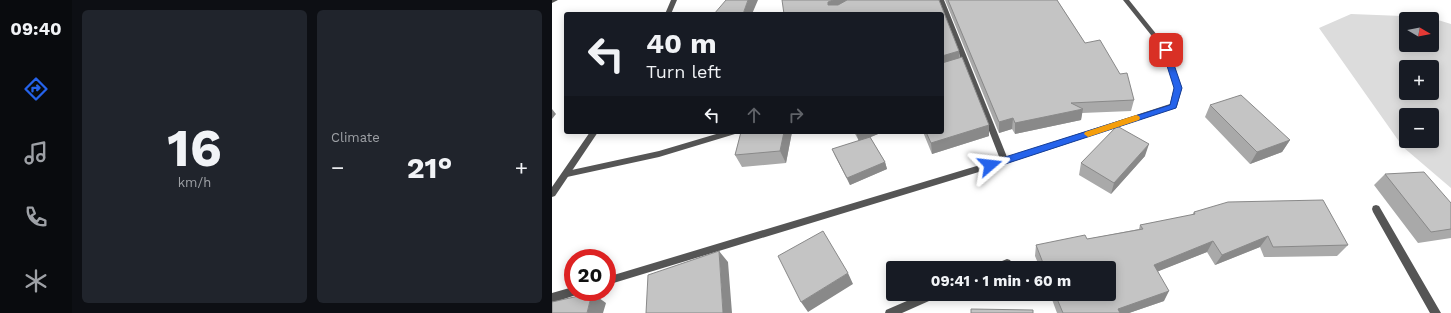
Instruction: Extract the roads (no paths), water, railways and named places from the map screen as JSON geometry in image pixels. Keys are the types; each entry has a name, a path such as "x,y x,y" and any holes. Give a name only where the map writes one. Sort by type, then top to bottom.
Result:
{"street":[{"path":"669,12 674,0"},
{"path":"941,0 964,64 1005,161"},
{"path":"616,278 1005,161 1173,106 1178,88 1166,50 1126,0"},
{"path":"552,194 593,134"},
{"path":"567,174 659,154 725,134"},
{"path":"1376,209 1436,313"},
{"path":"552,298 564,295"},
{"path":"890,313 918,301"}]}
